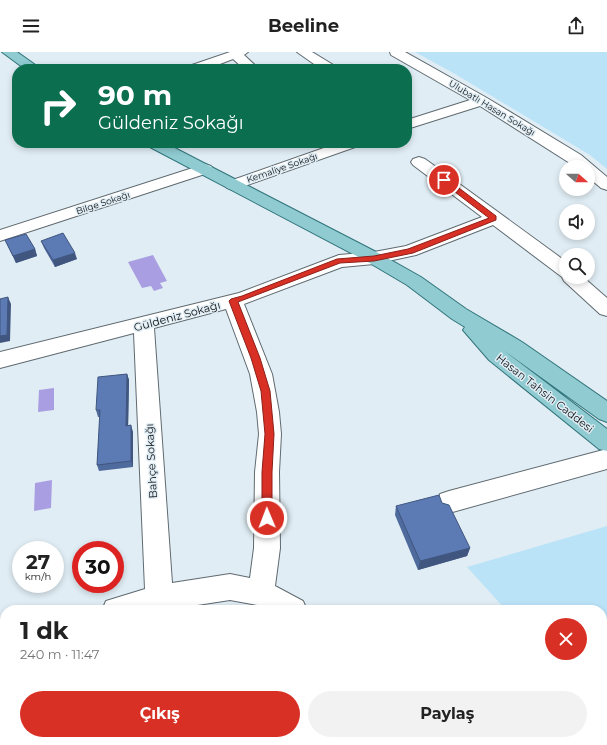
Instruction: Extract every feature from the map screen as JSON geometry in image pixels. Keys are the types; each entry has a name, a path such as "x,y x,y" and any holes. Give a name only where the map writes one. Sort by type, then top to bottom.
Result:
{"main road":[{"path":"8,52 26,64"},
{"path":"163,148 374,258 414,281 459,314"},
{"name":"Hasan Tahsin Caddesi","path":"459,314 515,347 607,413"},
{"name":"Hasan Tahsin Caddesi","path":"459,314 496,356 607,442"}],"street":[{"path":"303,52 322,64"},
{"name":"Ulubatlı Hasan Sokağı","path":"396,52 482,101 577,160"},
{"path":"206,64 229,54 244,64"},
{"path":"412,123 482,101"},
{"name":"Kemaliye Sokağı","path":"232,185 336,148"},
{"path":"419,162 559,266"},
{"name":"Bilge Sokağı","path":"0,236 205,170"},
{"path":"595,175 607,185"},
{"name":"Güldeniz Sokağı","path":"0,360 144,325 244,298 339,261 374,258 410,251 494,218"},
{"path":"579,284 607,309"},
{"path":"233,301 261,374 268,412 270,434 267,472 267,548 261,593"},
{"name":"Bahçe Sokağı","path":"144,325 159,598"},
{"path":"449,502 607,459"},
{"path":"134,605 159,598 230,587 261,593 284,605"}],"shaded area":[{"path":"415,52 607,52 607,169 590,155 455,74"},
{"path":"153,255 167,281 160,283 163,288 154,291 151,286 142,288 128,262"},
{"path":"54,388 54,410 38,412 39,390"},
{"path":"52,480 51,508 34,511 35,483"},
{"path":"607,526 607,605 501,605 467,567"}],"building":[{"path":"63,233 75,253 53,260 41,241"},
{"path":"26,234 35,249 13,256 5,240"},
{"path":"8,297 7,335 0,336 0,299"},
{"path":"127,374 126,426 131,425 131,461 97,465 100,410 96,410 98,377"},
{"path":"439,495 442,503 449,505 470,548 420,561 396,506"}],"route":[{"path":"267,518 267,472 270,434 265,391 256,358 233,301 339,261 374,258 410,251 494,218 444,180"}]}
